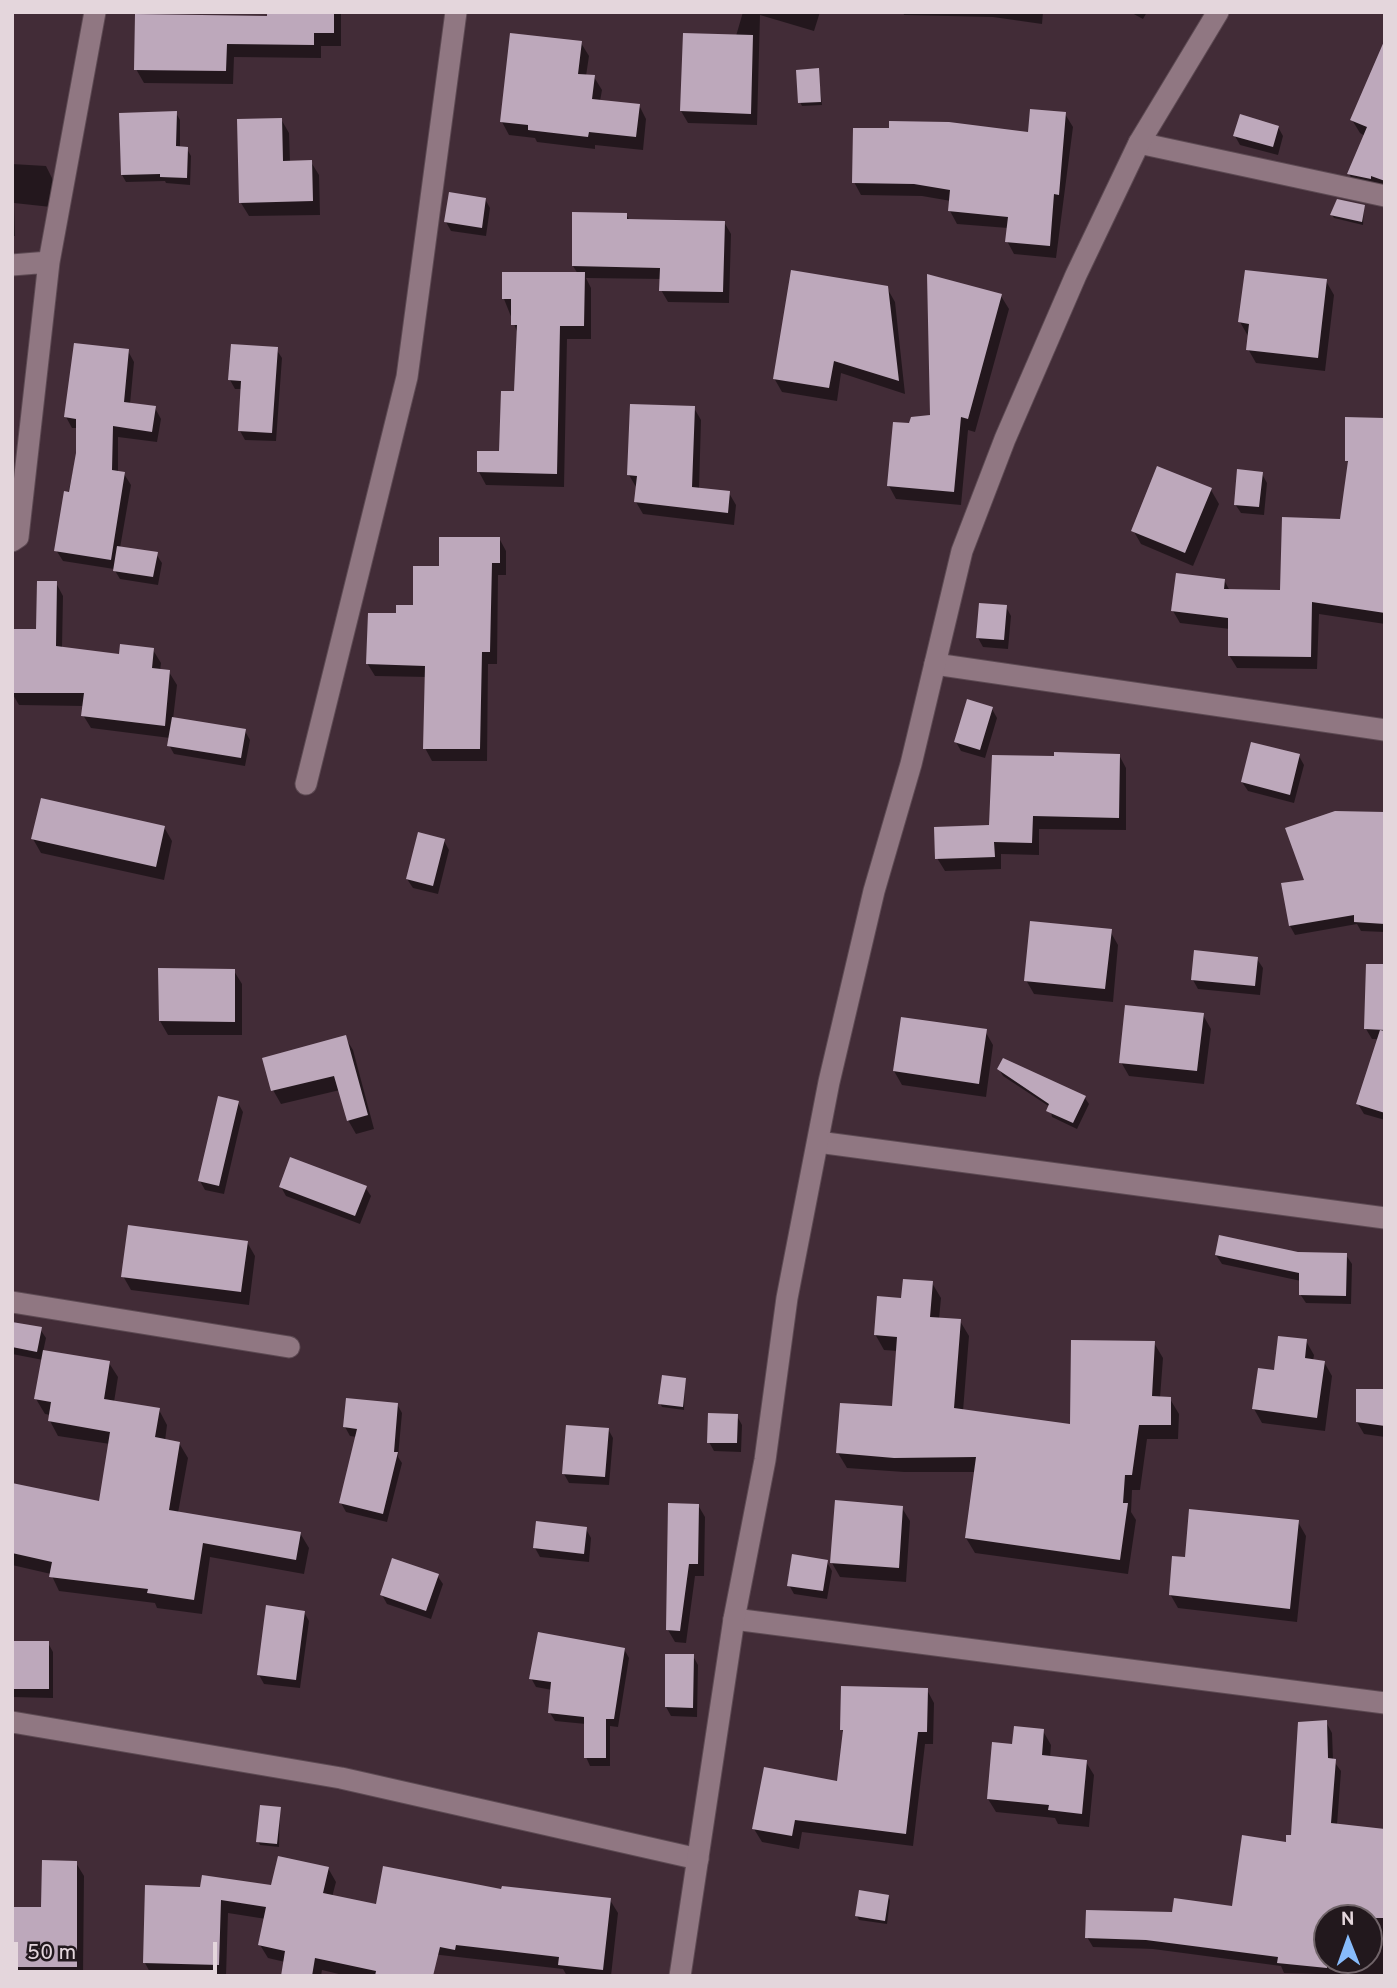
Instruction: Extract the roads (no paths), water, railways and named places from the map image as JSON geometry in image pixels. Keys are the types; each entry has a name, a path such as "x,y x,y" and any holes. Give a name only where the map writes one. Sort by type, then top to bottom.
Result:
{"street":[{"path":"12,541 18,537 49,262 94,12"},
{"path":"306,784 407,377 456,12"},
{"path":"680,1976 734,1619 765,1460 787,1298 818,1142 871,903 935,664 962,551 1005,439 1076,275 1139,143 1218,12"},
{"path":"1139,143 1385,196"},
{"path":"12,265 49,262"},
{"path":"935,664 1385,730"},
{"path":"818,1142 1385,1217"},
{"path":"12,1302 289,1347"},
{"path":"734,1619 1385,1703"},
{"path":"12,1722 341,1778 698,1859"}]}
